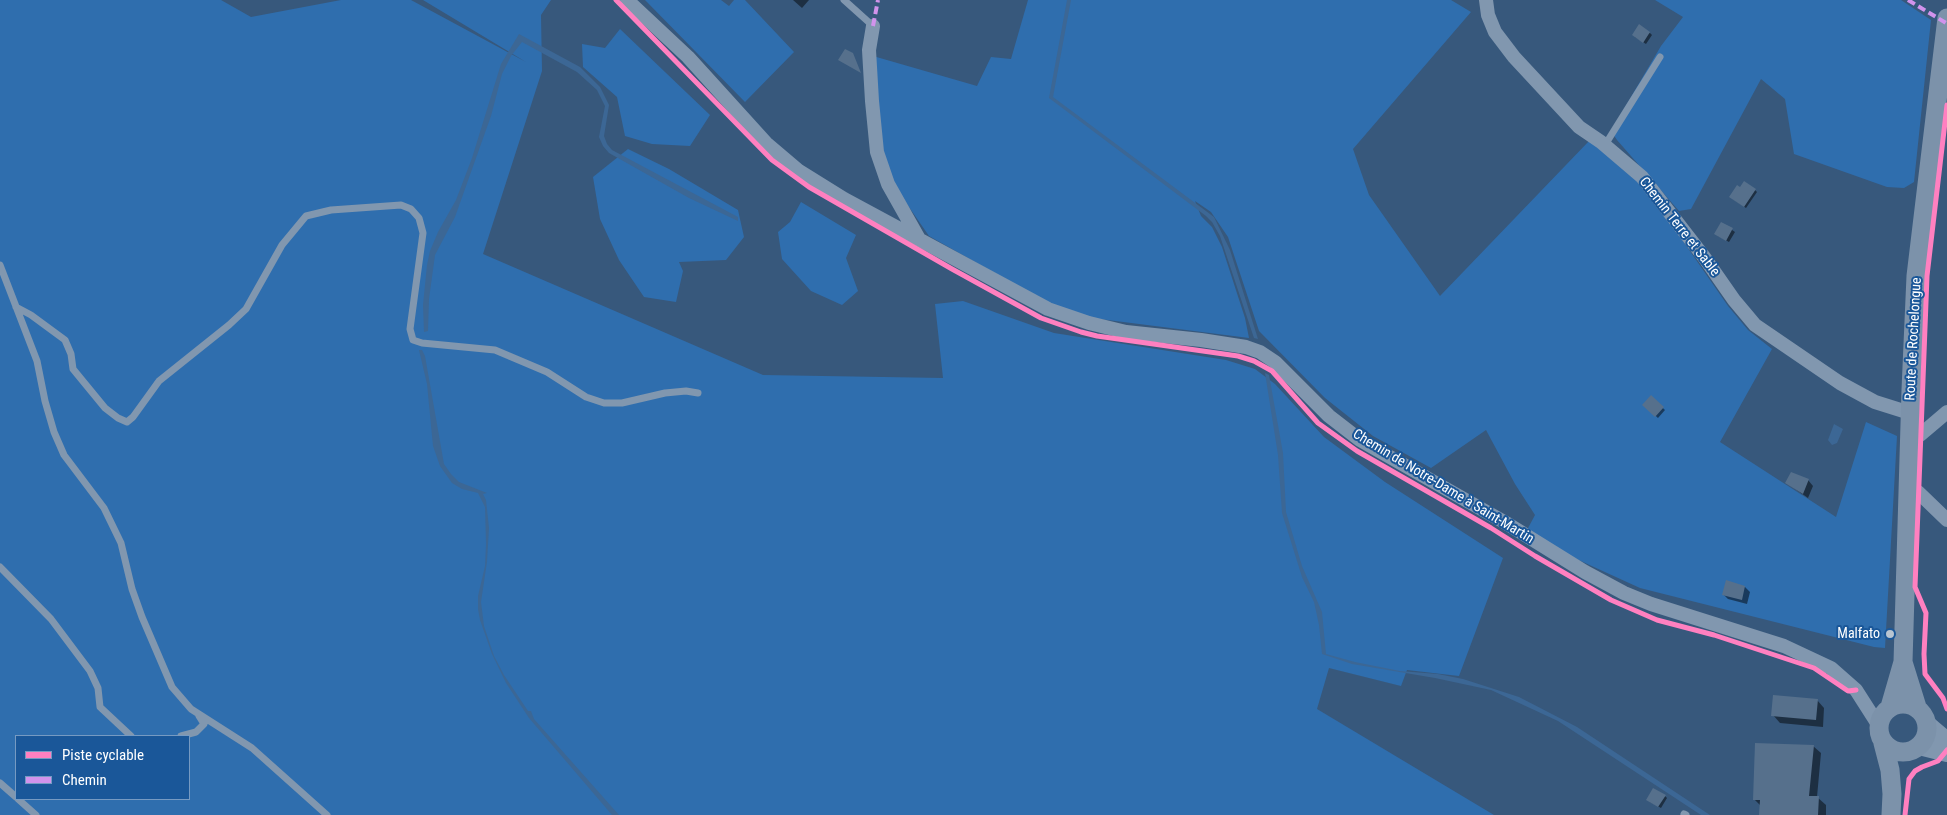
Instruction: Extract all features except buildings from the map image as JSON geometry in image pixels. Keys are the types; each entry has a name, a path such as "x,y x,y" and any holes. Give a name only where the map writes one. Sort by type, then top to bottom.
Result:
{"main road":[{"name":"Route de Rochelongue","path":"1889,708 1903,662 1907,492 1917,266 1947,18"},
{"name":"Route de Rochelongue","path":"1903,662 1917,707"},
{"path":"1891,815 1890,770 1881,735 1883,713 1899,704 1908,704 1917,707 1924,715 1927,732 1924,740 1915,749 1900,771 1892,794"},
{"path":"1881,735 1891,750 1901,752 1915,749"}],"street":[{"name":"Chemin de Notre-Dame à Saint-Martin","path":"627,0 688,57 766,142 799,171 844,199 1048,309 1089,323 1126,332 1201,340 1260,352 1275,362 1329,416 1360,440 1506,523 1585,572 1624,593 1651,604 1807,655 1831,668 1872,701 1889,708"},
{"name":"Chemin Terre et Sable","path":"1486,0 1488,15 1495,32 1514,57 1579,126 1605,145 1642,178 1704,257 1734,300 1756,324 1840,383 1875,402 1910,413"},
{"path":"873,26 869,50 877,152 888,184 919,240"},
{"path":"1910,435 1920,435 1947,412"},
{"path":"1907,492 1918,492 1947,520"},
{"name":"Chemin de Notre-Dame à Saint-Martin","path":"1856,690 1881,735"},
{"path":"1927,724 1947,741"},
{"path":"1915,749 1947,752"}],"lane":[{"path":"844,0 873,26"},
{"path":"1605,145 1660,57"},
{"path":"16,308 31,315 66,340 71,354 73,369 105,408 127,422 133,417 159,381 246,309 282,245 306,216 331,210 401,205 411,209 419,218 422,233 410,329 413,340 422,343 495,350 547,372 586,397 604,403 622,403 666,393 686,391 698,393"},
{"path":"0,265 37,361 45,402 54,432 64,455 104,508 120,543 132,589 142,617 172,687 190,709 252,748 327,815"},
{"path":"0,567 51,619 90,671 98,688 97,696 100,707 130,735"},
{"path":"185,735 196,732 204,724 197,713"},
{"path":"0,783 15,796"},
{"path":"19,800 36,815"}],"shaded area":[{"path":"0,0 221,0 251,17 341,0 411,0 526,62 423,0 551,0 541,15 542,71 483,254 763,375 943,378 935,304 963,301 1054,333 1226,360 1255,369 1275,384 1324,437 1385,482 1503,558 1459,676 1407,670 1401,686 1329,668 1317,709 1494,815 0,815"},
{"path":"645,0 721,0 729,6 734,0 745,0 794,52 745,102"},
{"path":"1028,0 1451,0 1471,12 1353,149 1369,195 1440,296 1590,140 1640,180 1674,225 1728,306 1748,330 1772,349 1720,442 1836,517 1866,422 1897,436 1885,648 1874,647 1640,588 1572,557 1527,530 1535,515 1515,484 1486,430 1431,468 1373,436 1325,398 1259,331 1228,237 1211,212 1195,201 1201,216 1212,227 1222,247 1245,318 1249,338 1092,318 1053,306 929,236 893,184 880,143 873,56 977,86 991,57 1011,59"},
{"path":"1067,0 1071,0 1053,97 1214,217 1230,250 1258,339 1254,338 1220,236 1212,222 1049,98"},
{"path":"1655,0 1901,0 1931,20 1914,182 1904,188 1887,187 1794,154 1785,99 1761,79 1691,209 1679,211 1611,131 1661,46 1683,17"},
{"path":"620,29 710,115 690,146 652,144 625,136 617,97 583,67 582,44 605,48"},
{"path":"519,34 580,67 600,87 609,105 604,136 612,150 738,217 738,221 689,198 609,153 599,137 605,106 597,90 577,72 522,42 511,56 502,74 491,116 455,217 435,255 429,299 428,331 424,332 423,305 430,251 438,232 456,200 472,158 501,64"},
{"path":"628,149 669,169 738,210 744,237 726,260 679,262 683,271 676,302 644,297 619,260 600,219 593,177"},
{"path":"801,202 856,235 846,258 858,291 842,305 811,291 782,259 778,232 790,222"},
{"path":"419,350 422,350 425,356 444,464 459,482 487,493 483,494 486,500 489,528 487,562 481,602 484,626 494,656 528,711 531,711 534,719 619,815 612,815 529,718 506,683 492,654 478,609 478,596 485,566 485,507 478,493 462,489 452,483 440,466 433,446 427,384"},
{"path":"1265,373 1269,375 1283,453 1286,512 1302,566 1322,612 1326,654 1400,671 1438,674 1463,679 1519,697 1577,727 1710,815 1701,815 1558,721 1491,690 1352,664 1322,654 1314,602 1302,577 1282,513 1278,455"},
{"path":"1834,424 1843,429 1837,443 1832,445 1828,440"}],"marked path":[{"path":"873,26 878,0"},
{"path":"1908,0 1946,23"}],"cycle path":[{"path":"616,0 772,160 809,187 952,269 1041,318 1081,332 1097,336 1238,356 1254,361 1272,371 1318,423 1357,451 1611,600 1657,620 1714,635 1814,668 1848,691 1856,690"},
{"path":"1947,105 1927,276 1915,587 1926,613 1925,674 1943,698 1947,709"},
{"path":"1905,815 1909,779 1915,771 1938,761 1947,750"}],"place":[{"name":"Malfato","path":"1890,634"}]}
